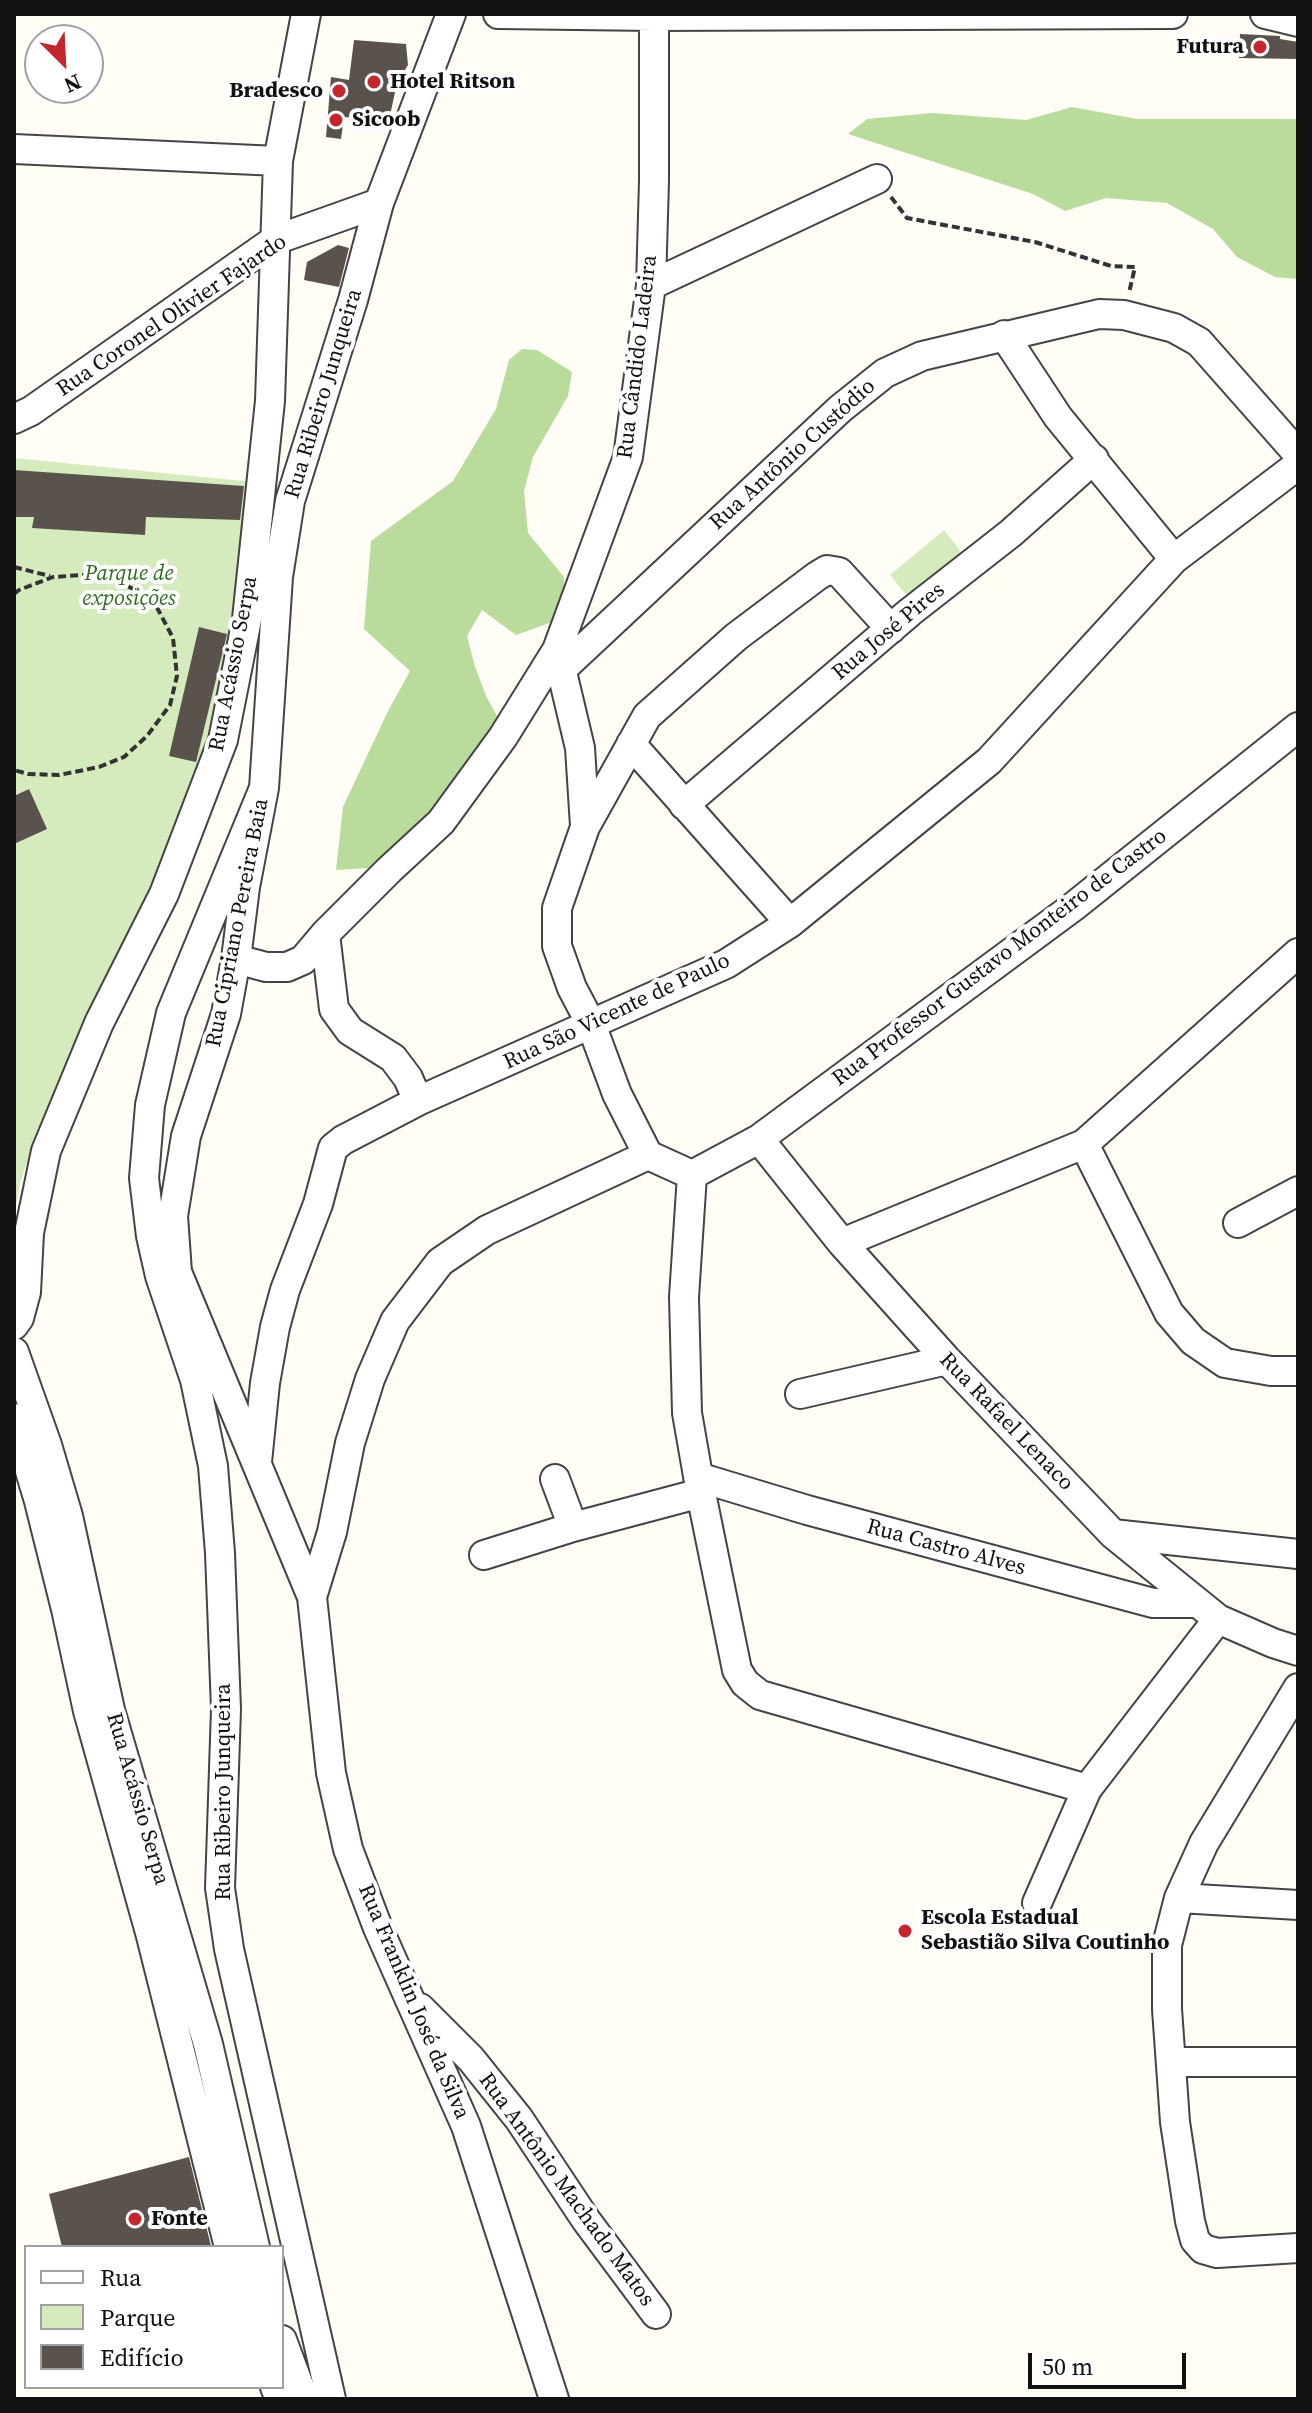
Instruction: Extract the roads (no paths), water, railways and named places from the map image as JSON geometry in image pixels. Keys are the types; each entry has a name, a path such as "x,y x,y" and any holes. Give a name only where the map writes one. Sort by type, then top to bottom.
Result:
{"street":[{"name":"Rua Acássio Serpa","path":"14,1325 26,1292 29,1233 46,1151 99,1023 164,894 223,740 247,619 268,416 278,161 306,14"},
{"name":"Rua Ribeiro Junqueira","path":"264,788 278,577 290,501 353,300 379,203 451,14"},
{"path":"498,14 1173,14"},
{"path":"1265,14 1298,22"},
{"name":"Rua Cândido Ladeira","path":"560,659 628,457 651,285 654,16"},
{"path":"14,149 278,161"},
{"path":"651,285 877,179"},
{"name":"Rua Coronel Olivier Fajardo","path":"14,419 31,411 275,240 379,203"},
{"name":"Rua Antônio Custódio","path":"560,659 885,373 922,356 1099,314 1124,315 1174,328 1199,342 1298,454"},
{"path":"1004,335 1058,417 1174,559"},
{"name":"Rua José Pires","path":"684,805 891,629 1011,533 1094,459"},
{"name":"Rua São Vicente de Paulo","path":"257,1462 265,1383 275,1327 285,1290 318,1204 329,1155 343,1140 418,1101 726,964 790,923 989,761 1174,559 1298,465"},
{"path":"891,629 839,572 827,570 736,637 647,716 585,827 557,908 557,946 617,1094 648,1155 692,1175 684,1297 687,1413 737,1670 745,1683 760,1695 1087,1789"},
{"path":"560,659 580,748 585,827"},
{"path":"236,959 266,967 287,967 303,960 325,934 441,822 560,659"},
{"name":"Rua Professor Gustavo Monteiro de Castro","path":"692,1175 759,1139 1073,907 1298,727"},
{"path":"631,744 790,923"},
{"name":"Rua Cipriano Pereira Baia","path":"168,1274 173,1216 186,1136 226,1014 264,788"},
{"name":"Rua Cipriano Pereira Baia","path":"168,1274 144,1178 150,1105 171,1013 264,788"},
{"path":"325,934 334,1009 350,1031 393,1058 408,1078 418,1101"},
{"path":"842,1243 1084,1144 1298,953"},
{"name":"Rua Rafael Lenaco","path":"759,1139 842,1243 947,1360 1113,1534 1207,1611 1273,1643 1298,1651"},
{"path":"1084,1144 1169,1313 1193,1341 1225,1363 1271,1371 1298,1371"},
{"path":"312,1597 332,1532 350,1443 370,1379 395,1321 440,1262 487,1230 648,1155"},
{"path":"1238,1223 1298,1191"},
{"path":"168,1274 257,1462 312,1597"},
{"name":"Rua Ribeiro Junqueira","path":"168,1274 213,1466 226,1709 220,1888 233,1965 331,2399"},
{"name":"Rua Acássio Serpa","path":"14,1352 68,1516 99,1710"},
{"path":"800,1394 947,1360"},
{"name":"Rua Acássio Serpa","path":"14,1418 163,1932 229,2245"},
{"path":"555,1479 573,1527"},
{"path":"484,1555 699,1485"},
{"name":"Rua Castro Alves","path":"699,1485 1153,1603 1207,1611"},
{"path":"1113,1534 1298,1554"},
{"name":"Rua Franklin José da Silva","path":"312,1597 331,1773 348,1849 378,1928 466,2126 554,2399"},
{"path":"1037,1903 1087,1789 1207,1611"},
{"path":"1298,1688 1204,1843 1179,1898 1167,1945 1167,2009 1175,2122 1195,2240 1203,2249 1217,2253 1298,2248"},
{"path":"1179,1898 1298,1905"},
{"name":"Rua Acássio Serpa","path":"163,1932 208,2044 255,2245"},
{"name":"Rua Antônio Machado Matos","path":"409,1996 471,2059 519,2119 586,2220 656,2314"},
{"path":"1171,2062 1298,2062"},
{"path":"284,2345 304,2399"}],"place":[{"name":"Futura","path":"1260,47"},
{"name":"Hotel Ritson","path":"374,82"},
{"name":"Bradesco","path":"339,91"},
{"name":"Sicoob","path":"336,120"},
{"name":"Escola Estadual Sebastião Silva Coutinho","path":"905,1931"},
{"name":"Fonte","path":"135,2219"}],"park label":[{"name":"Parque de exposições","path":"129,586"}]}
